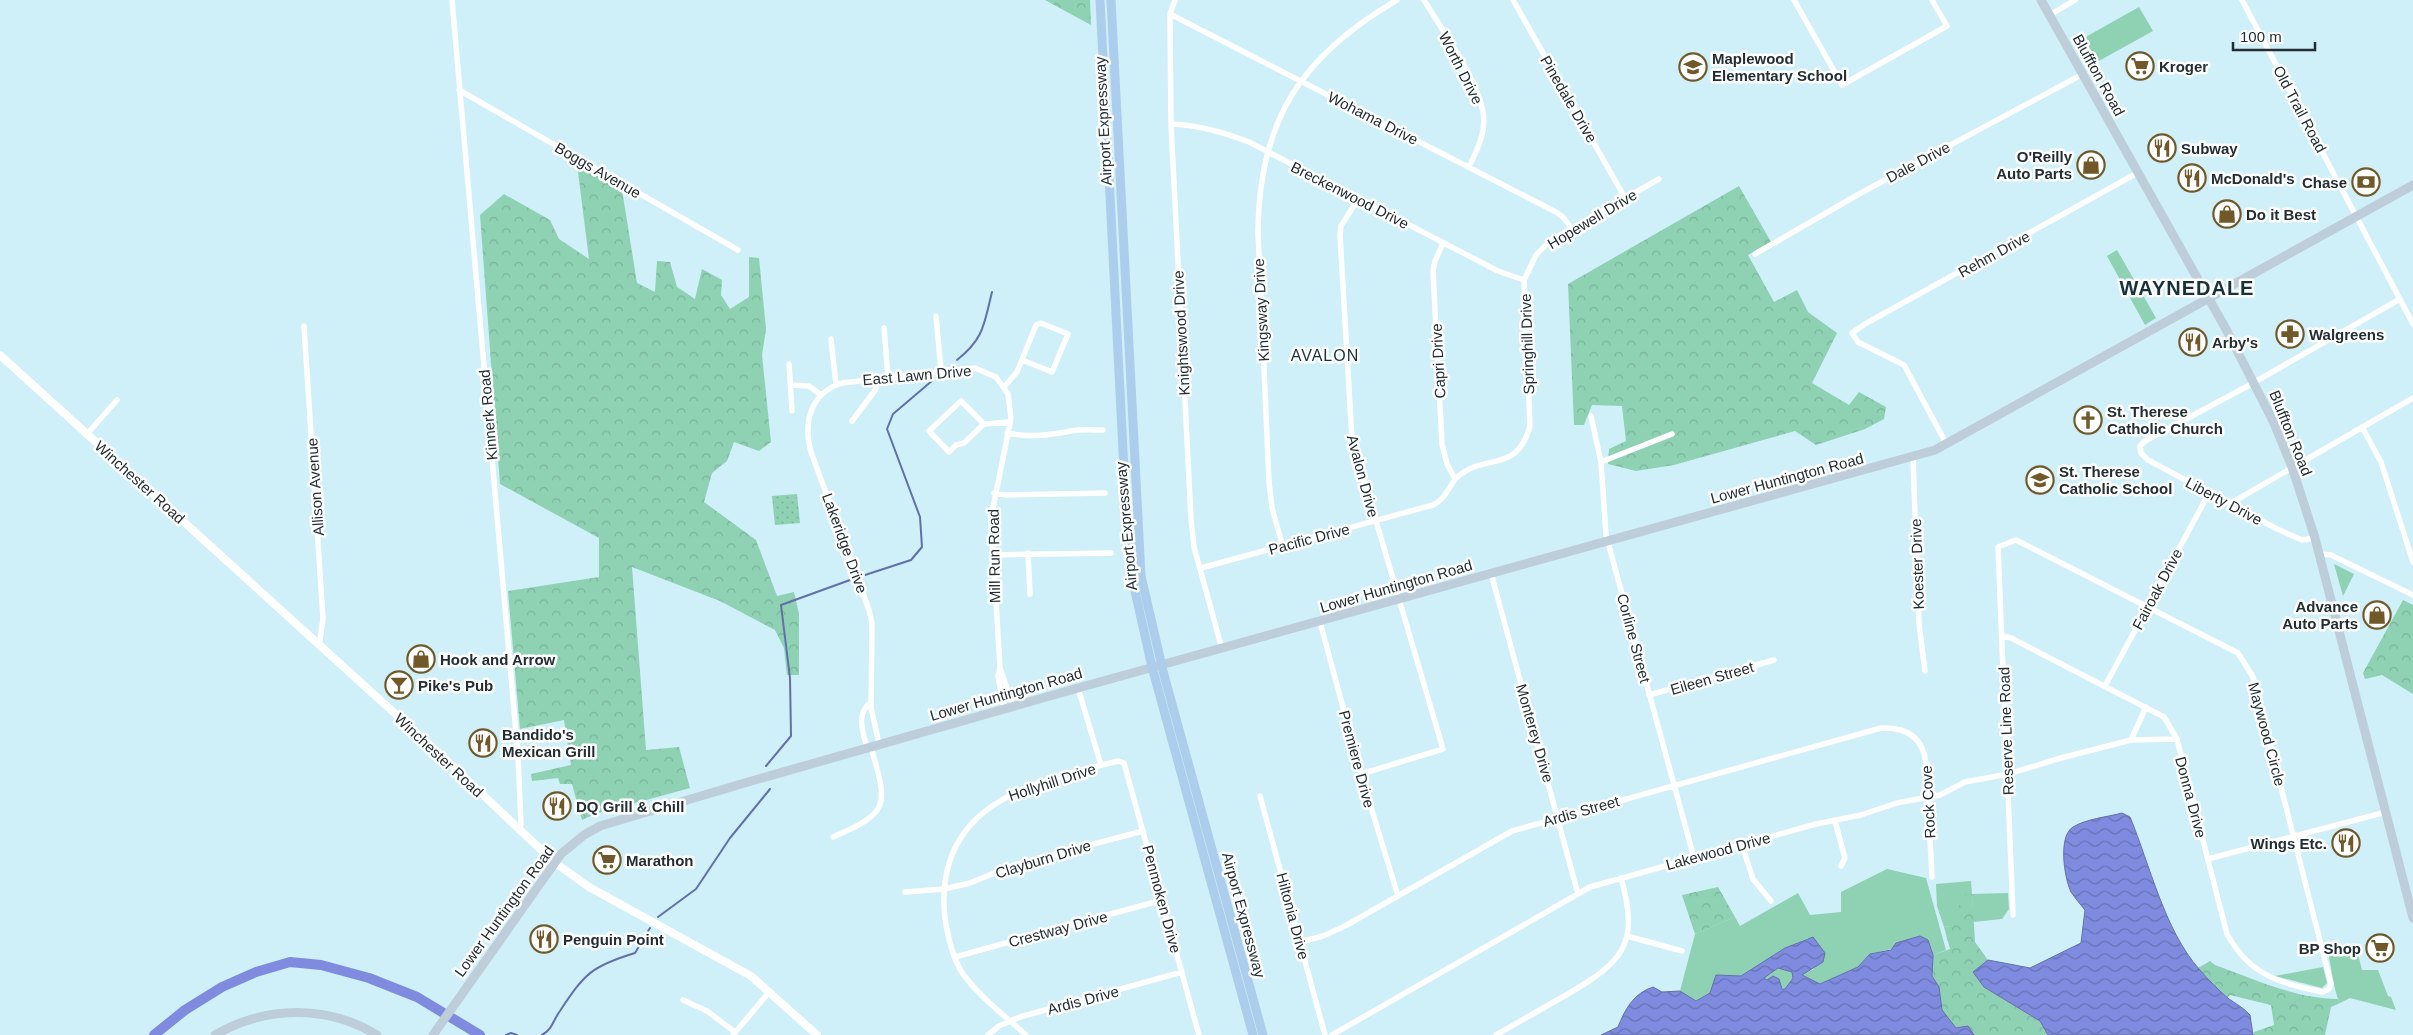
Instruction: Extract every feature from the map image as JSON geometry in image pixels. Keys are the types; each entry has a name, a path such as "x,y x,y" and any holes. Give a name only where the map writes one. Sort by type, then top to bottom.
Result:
{"main road":[{"name":"Airport Expressway","path":"1100,0 1125,490 1133,582 1152,668 1253,1035"},
{"name":"Airport Expressway","path":"1111,0 1141,576 1162,665 1263,1035"},
{"name":"Bluffton Road","path":"2041,0 2209,298 2254,382 2292,467 2320,554 2413,918"},
{"name":"Lower Huntington Road","path":"433,1035 560,854 584,835 614,821 1078,688 1913,458 1947,445 2413,185"},
{"path":"215,1035 250,1018 292,1012 335,1016 362,1026 376,1035"}],"street":[{"name":"Kinnerk Road","path":"452,0 518,756 521,824 519,831"},
{"name":"Knightswood Drive","path":"1174,0 1170,14 1171,124 1191,519 1194,547 1222,649"},
{"name":"Kingsway Drive","path":"1283,546 1272,508 1269,482 1258,241 1258,196 1266,152 1278,120 1301,80 1329,49 1351,29 1397,0"},
{"name":"Worth Drive","path":"1424,0 1478,93 1484,113 1482,139 1469,167"},
{"name":"Pinedale Drive","path":"1513,0 1625,198"},
{"path":"1794,0 1842,85 1947,26 1932,0"},
{"path":"2050,15 2075,0"},
{"name":"Old Trail Road","path":"2242,0 2355,216 2400,299 2410,311 2413,324"},
{"name":"Wohama Drive","path":"1170,14 1556,212 1563,217 1571,228"},
{"name":"Dale Drive","path":"1755,254 1859,194 2083,74"},
{"name":"Boggs Avenue","path":"459,90 738,250"},
{"name":"Breckenwood Drive","path":"1171,124 1192,125 1216,130 1266,152 1498,271 1524,280"},
{"name":"Rehm Drive","path":"1947,445 1904,366 1858,342 1853,336 1854,330 2139,172"},
{"name":"Hopewell Drive","path":"1531,265 1536,255 1550,241 1659,179"},
{"name":"Avalon Drive","path":"1358,199 1342,226 1340,255 1350,425 1375,521 1443,749 1361,774"},
{"name":"Capri Drive","path":"1443,243 1433,271 1442,444 1447,464 1455,478"},
{"name":"Springhill Drive","path":"1530,426 1524,280 1531,265"},
{"path":"2254,382 2400,299"},
{"path":"936,316 941,370"},
{"path":"1004,387 1013,378 1036,325 1041,322 1068,334 1052,372 1022,360"},
{"name":"Allison Avenue","path":"304,326 323,619 319,646"},
{"path":"884,328 888,377"},
{"path":"831,339 836,384"},
{"name":"Winchester Road","path":"0,355 444,758 519,831 554,862 588,887 742,970 770,991 817,1035"},
{"path":"789,364 792,411"},
{"name":"East Lawn Drive","path":"823,393 836,384 941,370 975,368 996,377 1004,387"},
{"path":"852,421 876,389 875,378"},
{"name":"Liberty Drive","path":"2254,382 2145,441 2140,449 2148,460 2209,493 2298,538 2315,538"},
{"path":"791,385 809,386 823,393"},
{"name":"Mill Run Road","path":"1004,387 1010,402 1010,422 994,493 991,518 1000,668 1009,708"},
{"name":"Lakeridge Drive","path":"823,393 810,412 809,444 872,622 871,702 873,746"},
{"path":"2231,503 2413,398"},
{"path":"87,434 117,400"},
{"path":"984,424 961,400 929,431 949,452 956,445 964,443 984,424 1010,422"},
{"name":"Corline Street","path":"1591,416 1601,462 1608,542 1694,858"},
{"name":"Pacific Drive","path":"1201,568 1438,502 1451,488 1455,478 1467,470 1509,456 1522,444 1530,426"},
{"path":"2362,427 2381,462 2413,562"},
{"path":"1007,433 1031,437 1055,436 1072,431 1103,430"},
{"path":"1601,462 1672,434"},
{"name":"Koester Drive","path":"1913,458 1919,624 1925,671"},
{"path":"994,493 1006,496 1105,492"},
{"name":"Fairoak Drive","path":"2105,686 2209,493"},
{"name":"Maywood Circle","path":"1998,546 2016,540 2238,653 2253,677 2331,984 2329,989"},
{"name":"Reserve Line Road","path":"1998,546 2013,915"},
{"path":"1028,553 1030,594"},
{"path":"993,555 1111,553"},
{"path":"2320,554 2331,555 2413,595"},
{"name":"Monterey Drive","path":"1491,573 1559,817 1578,894"},
{"name":"Premiere Drive","path":"1320,622 1361,774 1398,896"},
{"name":"Donna Drive","path":"2003,636 2164,717 2177,739 2227,934 2244,959 2272,979 2323,992 2329,989"},
{"name":"Eileen Street","path":"1649,695 1774,660"},
{"name":"Mill Run Road","path":"1000,668 998,676 1009,708"},
{"path":"1078,688 1101,766"},
{"name":"Lakeridge Drive","path":"871,702 863,709 860,718 873,746"},
{"path":"2132,740 2146,707"},
{"name":"Ardis Street","path":"1300,942 1334,932 1512,831 1881,728"},
{"name":"Rock Cove","path":"1881,728 1901,729 1919,741 1925,755 1932,877"},
{"name":"Lakewood Drive","path":"1332,1035 1578,894 1620,878 1946,792 1965,782 2008,774 2132,740 2177,739"},
{"path":"832,837 865,823 879,808 882,800 882,785 873,746"},
{"name":"Hollyhill Drive","path":"1026,1035 971,984 962,973 955,957 943,913 947,867 974,820 1000,799 1037,784 1118,761 1124,763"},
{"name":"Penmoken Drive","path":"1124,763 1199,1035"},
{"name":"Hiltonia Drive","path":"1260,796 1325,1035"},
{"path":"2208,859 2386,812"},
{"path":"1835,821 1845,858 1841,866"},
{"name":"Clayburn Drive","path":"905,892 944,889 970,883 1014,865 1143,831"},
{"path":"1742,845 1753,879 1771,901"},
{"path":"1496,1035 1609,968 1620,953 1627,936 1629,914 1620,878"},
{"name":"Crestway Drive","path":"955,957 1162,900"},
{"path":"1627,936 1682,951"},
{"name":"Ardis Drive","path":"988,1035 999,1026 1020,1017 1182,972"},
{"path":"683,1000 707,1012 734,1034 770,991"}],"green space":[{"path":"1045,0 1090,0 1091,25"},
{"path":"2139,7 2153,31 2088,67 2075,43"},
{"path":"577,164 622,190 637,283 655,292 657,261 670,262 677,287 695,299 702,269 722,280 721,295 730,309 749,297 749,257 759,258 766,329 762,355 771,442 759,451 734,442 727,461 712,473 704,502 756,540 777,596 794,592 799,614 799,675 787,675 784,648 775,630 720,601 632,567 646,750 679,747 690,788 595,814 582,820 572,784 560,784 558,778 532,781 531,774 571,765 564,720 520,729 508,591 599,577 599,538 500,484 480,215 504,194 550,220 559,239 589,259"},
{"path":"1739,186 1771,242 1748,255 1774,302 1797,290 1808,312 1837,333 1812,383 1849,405 1859,392 1886,407 1884,419 1865,429 1816,445 1795,431 1674,465 1636,471 1608,464 1609,449 1626,441 1622,406 1592,405 1584,425 1574,425 1568,284"},
{"path":"2117,250 2156,318 2145,325 2107,256"},
{"path":"797,494 800,523 775,525 772,496"},
{"path":"2334,564 2354,574 2343,596"},
{"path":"2403,600 2413,605 2413,694 2382,675 2365,679 2363,673"},
{"path":"1887,869 1926,878 1946,950 1933,955 1928,940 1870,954 1858,967 1820,984 1802,975 1814,969 1808,938 1785,948 1741,976 1716,975 1710,993 1695,1001 1680,991 1695,934 1735,917 1740,926 1798,893 1810,915 1841,912 1841,892"},
{"path":"1971,881 1972,894 2008,893 2009,909 2002,919 1973,922 1972,895 1951,926 1944,927 1937,906 1936,884"},
{"path":"1718,887 1735,917 1695,934 1682,895"},
{"path":"1966,894 1972,894 1975,942 1988,960 1974,972 1984,987 2040,1021 2048,1035 1974,1035 1968,1026 1956,1028 1942,1010 1939,987 1932,976 1933,955 1950,949 1944,927 1951,926 1948,910 1963,904"},
{"path":"2356,946 2362,970 2378,970 2388,996 2391,997 2396,1010 2350,998 2340,1003 2334,985 2328,953"},
{"path":"2210,961 2215,965 2291,992 2307,996 2338,999 2340,1003 2331,1007 2325,1035 2253,1035 2254,1032 2274,1025 2271,1005 2230,995 2227,998 2198,968"},
{"path":"2323,967 2327,983 2322,988 2275,976"},
{"path":"1778,968 1792,971 1793,977 1785,989 1764,978"}],"water":[{"path":"2122,813 2130,817 2159,896 2176,935 2187,953 2206,977 2225,996 2250,1015 2253,1035 2048,1035 2040,1021 1984,987 1973,972 1988,960 2030,968 2081,943 2085,910 2068,885 2064,857 2065,839 2068,832 2078,824"},
{"path":"1920,936 1928,940 1933,955 1932,976 1939,987 1942,1010 1956,1028 1968,1026 1974,1035 1601,1035 1618,1027 1631,1002 1646,990 1653,987 1662,992 1680,991 1696,1001 1710,993 1716,975 1741,976 1785,948 1813,937 1825,953 1823,962 1802,975 1820,984 1858,967 1870,954 1891,950 1896,943","holes":["1778,968 1792,972 1793,978 1785,989 1782,989 1779,979 1773,976 1767,980 1764,978"]}],"waterway":[{"path":"957,360 978,338 985,322 992,292"},
{"path":"865,575 911,560 922,547 920,517 887,429 893,414 933,380"},
{"path":"766,766 791,736 790,678 781,605 850,580"},
{"path":"658,917 696,889 730,838 770,789"},
{"path":"542,1035 551,1027 583,979 599,967 635,953 650,928"},
{"path":"154,1035 185,1010 222,987 256,972 290,962 321,965 369,978 417,997 480,1035"},
{"path":"506,1035 511,1033 517,1035"}],"place":[{"name":"Kroger","path":"2140,66"},
{"name":"Maplewood Elementary School","path":"1693,67"},
{"name":"Subway","path":"2162,148"},
{"name":"O'Reilly Auto Parts","path":"2091,165"},
{"name":"McDonald's","path":"2192,178"},
{"name":"Chase","path":"2366,182"},
{"name":"Do it Best","path":"2227,214"},
{"name":"Walgreens","path":"2290,334"},
{"name":"Arby's","path":"2193,342"},
{"name":"St. Therese Catholic Church","path":"2088,420"},
{"name":"St. Therese Catholic School","path":"2040,480"},
{"name":"Advance Auto Parts","path":"2377,615"},
{"name":"Hook and Arrow","path":"421,659"},
{"name":"Pike's Pub","path":"399,685"},
{"name":"Bandido's Mexican Grill","path":"483,743"},
{"name":"DQ Grill & Chill","path":"557,806"},
{"name":"Wings Etc.","path":"2346,843"},
{"name":"Marathon","path":"607,860"},
{"name":"Penguin Point","path":"544,939"},
{"name":"BP Shop","path":"2380,948"}],"district":[{"name":"WAYNEDALE","path":"2187,288"},
{"name":"AVALON","path":"1325,355"}]}
